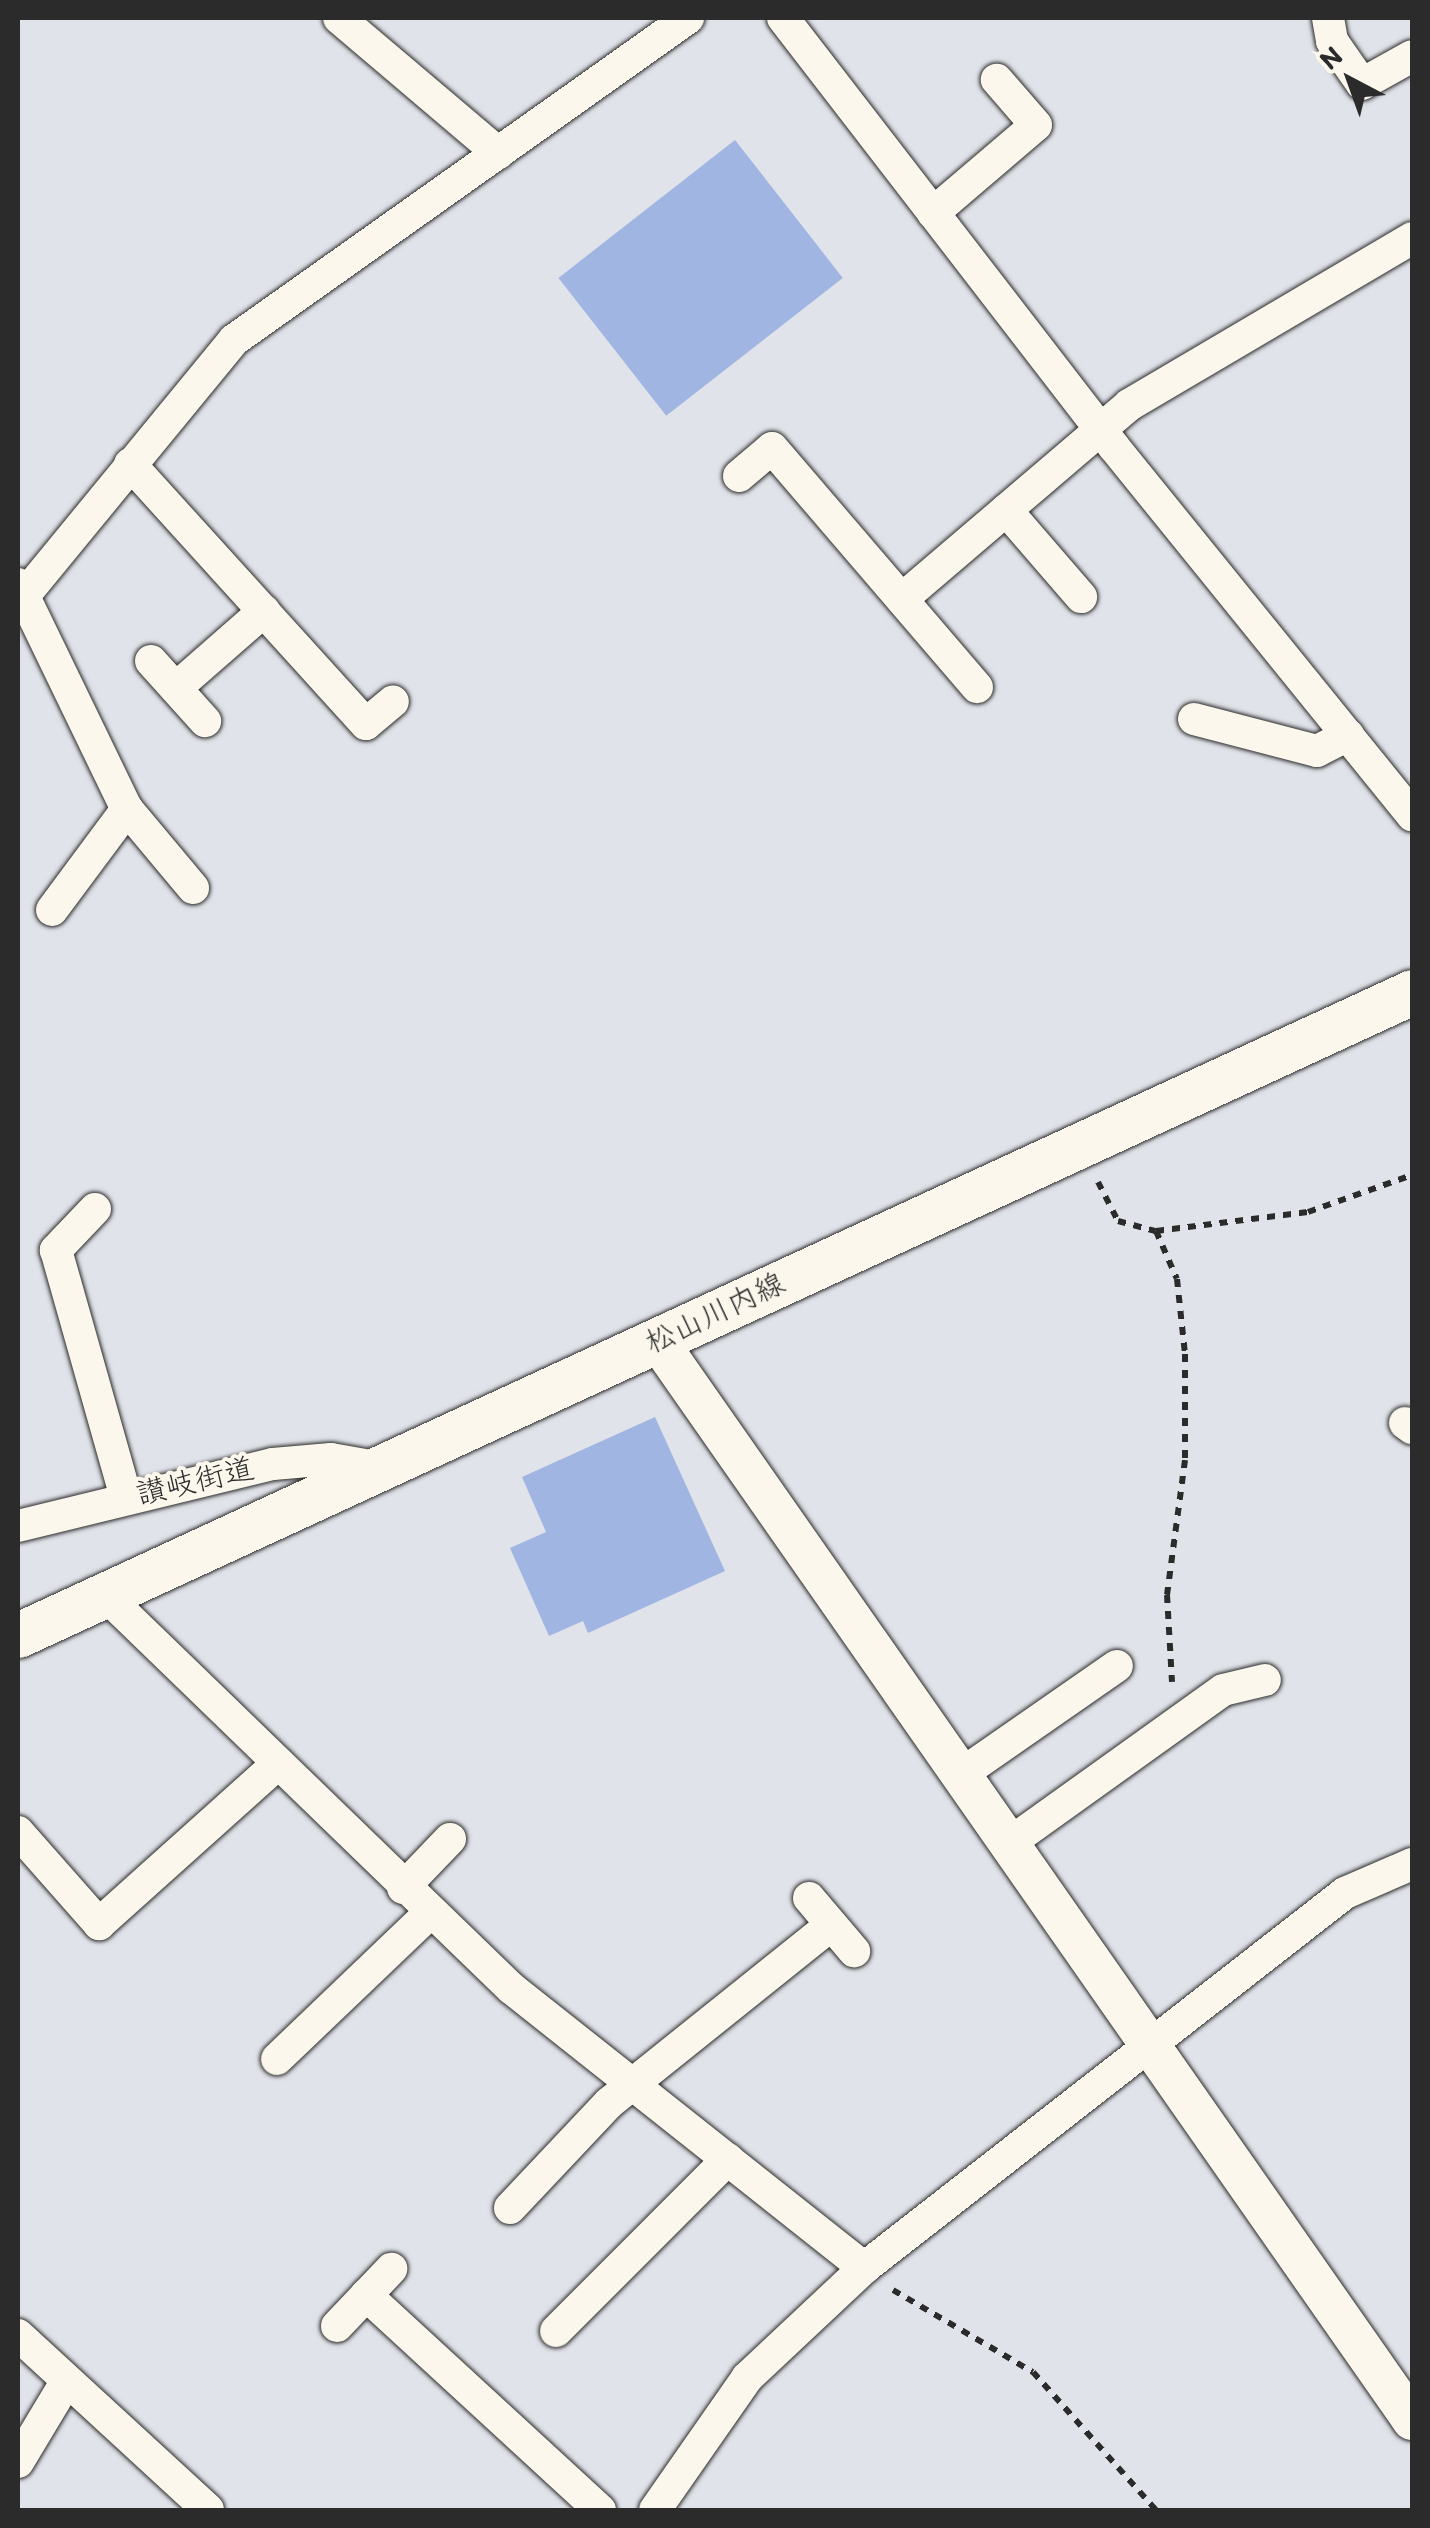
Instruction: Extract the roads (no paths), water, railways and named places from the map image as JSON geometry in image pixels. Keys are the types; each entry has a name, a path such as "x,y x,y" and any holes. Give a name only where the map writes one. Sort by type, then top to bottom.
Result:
{"main road":[{"name":"松山川内線","path":"18,1636 376,1467 1412,992"}],"street":[{"path":"339,18 498,153"},
{"path":"194,888 127,809 20,594 234,340 688,18"},
{"path":"783,18 1100,430 1412,815"},
{"path":"1328,18 1332,42 1362,84 1412,56"},
{"path":"933,213 1036,125 997,80"},
{"path":"902,600 1100,430 1412,238"},
{"path":"739,476 772,448 978,687"},
{"path":"130,464 366,724 393,701"},
{"path":"1006,510 1080,598"},
{"path":"176,688 264,611"},
{"path":"151,661 205,721"},
{"path":"1194,720 1317,751 1348,735"},
{"path":"52,910 127,809"},
{"path":"95,1209 56,1250 126,1497"},
{"path":"657,1340 1412,2420"},
{"name":"讃岐街道","path":"18,1526 273,1464 331,1459 376,1467"},
{"path":"106,1596 430,1914 632,2084 864,2268"},
{"path":"960,1775 1117,1666"},
{"path":"1008,1844 1222,1690 1265,1680"},
{"path":"18,1832 99,1924 276,1766"},
{"path":"402,1888 450,1838"},
{"path":"654,2510 746,2378 864,2268 1344,1892 1412,1864"},
{"path":"809,1898 854,1951"},
{"path":"276,2059 430,1914"},
{"path":"510,2208 632,2084 831,1924"},
{"path":"556,2331 728,2160"},
{"path":"337,2326 391,2269"},
{"path":"366,2295 600,2510"},
{"path":"18,2336 62,2384 208,2510"},
{"path":"18,2462 62,2384"}]}
